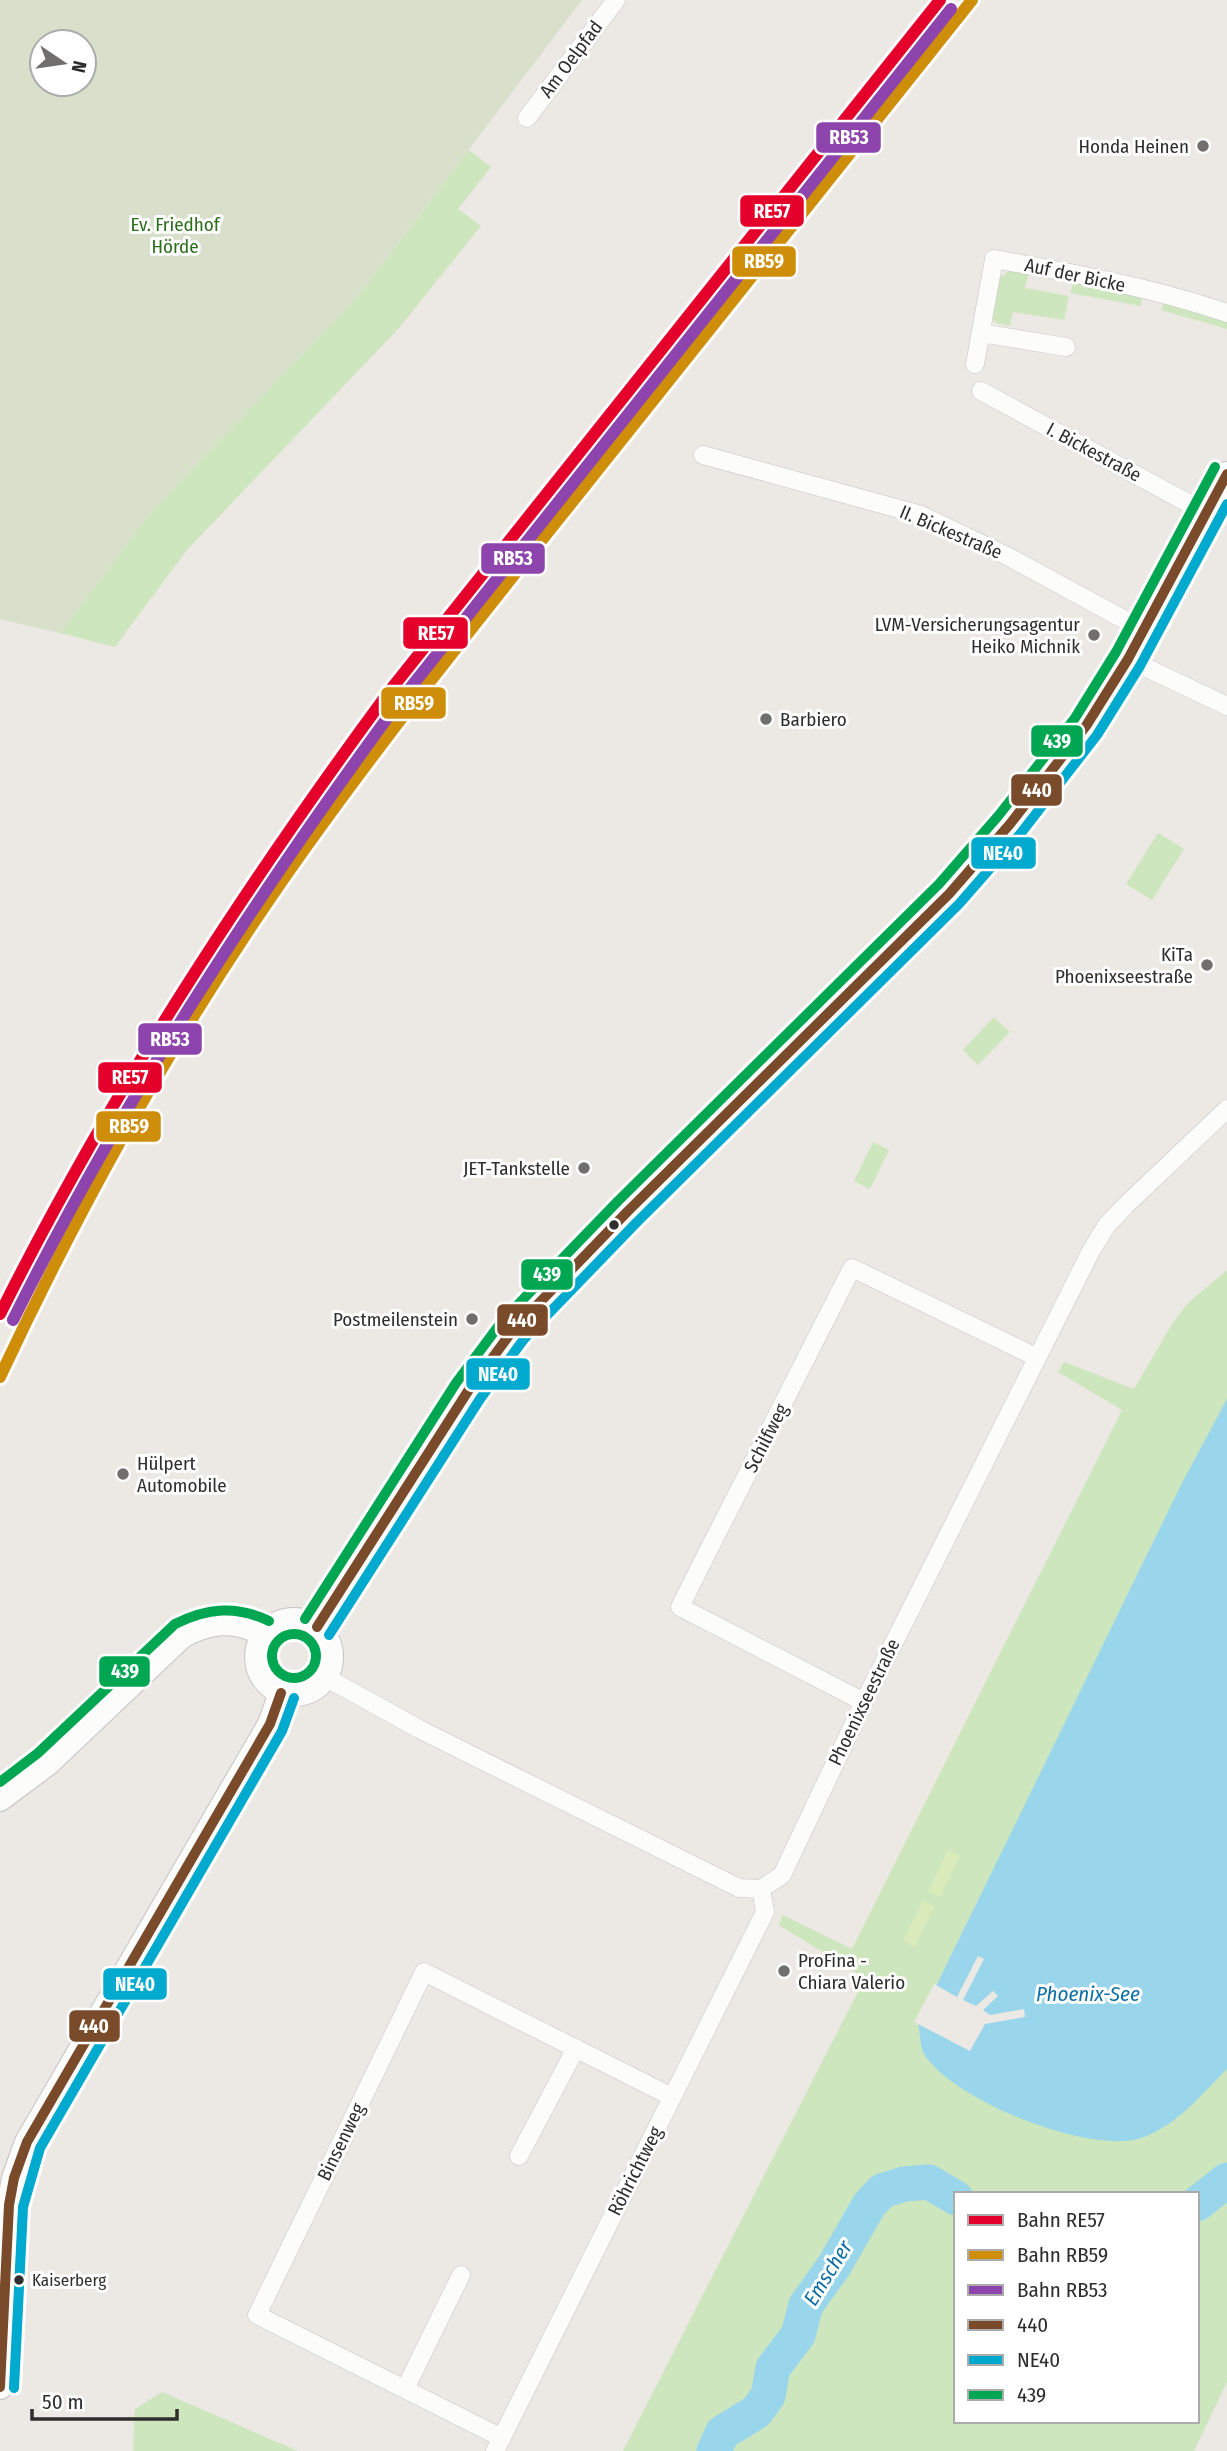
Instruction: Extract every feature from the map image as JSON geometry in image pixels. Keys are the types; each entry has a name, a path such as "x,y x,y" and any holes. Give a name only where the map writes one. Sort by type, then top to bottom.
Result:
{"main road":[{"path":"317,1627 491,1359 545,1295 949,894 1010,824 1086,726 1128,659 1208,514 1227,474"},
{"path":"295,1619 317,1627 329,1645 330,1667 325,1677 306,1692 282,1693 271,1687 258,1668 258,1644 263,1634 283,1621 295,1619"},
{"path":"0,1799 47,1764 182,1636 203,1625 224,1623 248,1625 263,1634"},
{"path":"0,2386 9,2205 14,2178 27,2142 270,1724 282,1693"}],"street":[{"name":"Am Oelpfad","path":"527,118 615,0"},
{"name":"Auf der Bicke","path":"975,364 994,259 1079,275 1191,301 1227,313"},
{"path":"981,333 1066,347"},
{"name":"I. Bickestraße","path":"981,391 1208,514"},
{"name":"II. Bickestraße","path":"704,455 921,515 1009,556 1145,631"},
{"path":"1128,659 1227,706"},
{"name":"Phoenixseestraße","path":"761,1889 782,1875 864,1702 1036,1357 1107,1225 1227,1109"},
{"name":"Schilfweg","path":"864,1702 680,1607 852,1268 1036,1357"},
{"path":"325,1677 421,1730 739,1888 761,1889"},
{"name":"Röhrichtweg","path":"498,2444 765,1912 761,1889"},
{"name":"Binsenweg","path":"498,2444 405,2389 257,2315 424,1972 672,2097"},
{"path":"519,2156 576,2048"},
{"path":"405,2389 461,2275"}],"green space":[{"name":"Ev. Friedhof Hörde","path":"0,0 582,0 358,296 150,513 60,633 0,619"},
{"path":"469,150 491,167 458,209 481,226 399,328 187,550 115,647 60,633 150,513 358,296"},
{"path":"1011,269 1029,271 1025,288 1069,296 1064,320 1013,312 1010,326 996,323 992,318 1000,278"},
{"path":"1074,281 1143,296 1141,306 1070,293"},
{"path":"1164,301 1227,320 1227,329 1161,310"},
{"path":"1158,833 1184,849 1152,900 1126,884"},
{"path":"994,1017 1010,1032 978,1065 963,1050"},
{"path":"873,1142 889,1150 870,1189 854,1181"},
{"path":"1227,1270 1227,2382 1194,2451 623,2451 865,1978 779,1925 783,1915 852,1949 1122,1410 1058,1372 1064,1362 1134,1389 1172,1324 1188,1303"},
{"path":"948,1850 960,1856 940,1897 928,1891"},
{"path":"923,1900 935,1906 914,1947 903,1941"},
{"path":"162,2392 298,2451 133,2451 135,2409"}],"water":[{"name":"Phoenix-See","path":"1227,1399 1227,2069 1188,2109 1166,2126 1141,2138 1118,2141 1089,2139 1024,2120 962,2089 939,2072 924,2054 918,2023 1182,1483"}],"pier":[{"path":"978,1956 984,1959 963,2000 976,2006 993,1991 998,1996 983,2010 990,2015 1024,2009 1025,2017 985,2024 970,2051 914,2022 934,1984 957,1997"}],"waterway":[{"name":"Emscher","path":"1199,2202 1227,2180"},
{"name":"Emscher","path":"714,2451 722,2433 756,2412 768,2396 773,2368 798,2335 806,2305 834,2266 869,2205 882,2191 904,2184 929,2182 954,2197"}],"rail line":[{"name":"RE57","path":"0,1314 86,1152 180,995 334,768 388,693 940,0"},
{"name":"RB59","path":"0,1377 61,1253 160,1072 233,954 311,840 481,616 972,0"},
{"name":"RB53","path":"13,1320 55,1239 145,1080 242,926 345,776 399,702 951,9"}],"transit line":[{"name":"439","path":"305,1619 456,1383 503,1320 618,1201 939,884 999,815 1075,718 1116,652 1215,467"},
{"name":"440","path":"317,1627 468,1391 513,1330 628,1211 949,894 1010,824 1086,726 1128,659 1227,474"},
{"name":"NE40","path":"329,1635 480,1399 524,1339 638,1221 959,904 1021,833 1097,735 1140,666 1227,504"},
{"name":"439","path":"0,1782 38,1753 175,1624 222,1610 245,1612 269,1621"},
{"name":"439","path":"294,1634 303,1635 310,1640 315,1647 316,1656 315,1665 310,1672 303,1677 294,1678 285,1677 278,1672 273,1665 272,1656 273,1647 278,1640 285,1635 294,1634"},
{"name":"440","path":"0,2387 9,2205 14,2178 27,2142 270,1724 281,1693"},
{"name":"NE40","path":"14,2388 23,2207 40,2148 282,1731 294,1698"}],"place":[{"name":"Honda Heinen","path":"1203,146"},
{"name":"LVM-Versicherungsagentur Heiko Michnik","path":"1094,635"},
{"name":"Barbiero","path":"766,719"},
{"name":"KiTa Phoenixseestraße","path":"1207,965"},
{"name":"JET-Tankstelle","path":"584,1168"},
{"name":"Postmeilenstein","path":"472,1319"},
{"name":"Hülpert Automobile","path":"123,1474"},
{"name":"ProFina - Chiara Valerio","path":"784,1971"},
{"name":"Kaiserberg","path":"19,2280"}]}
